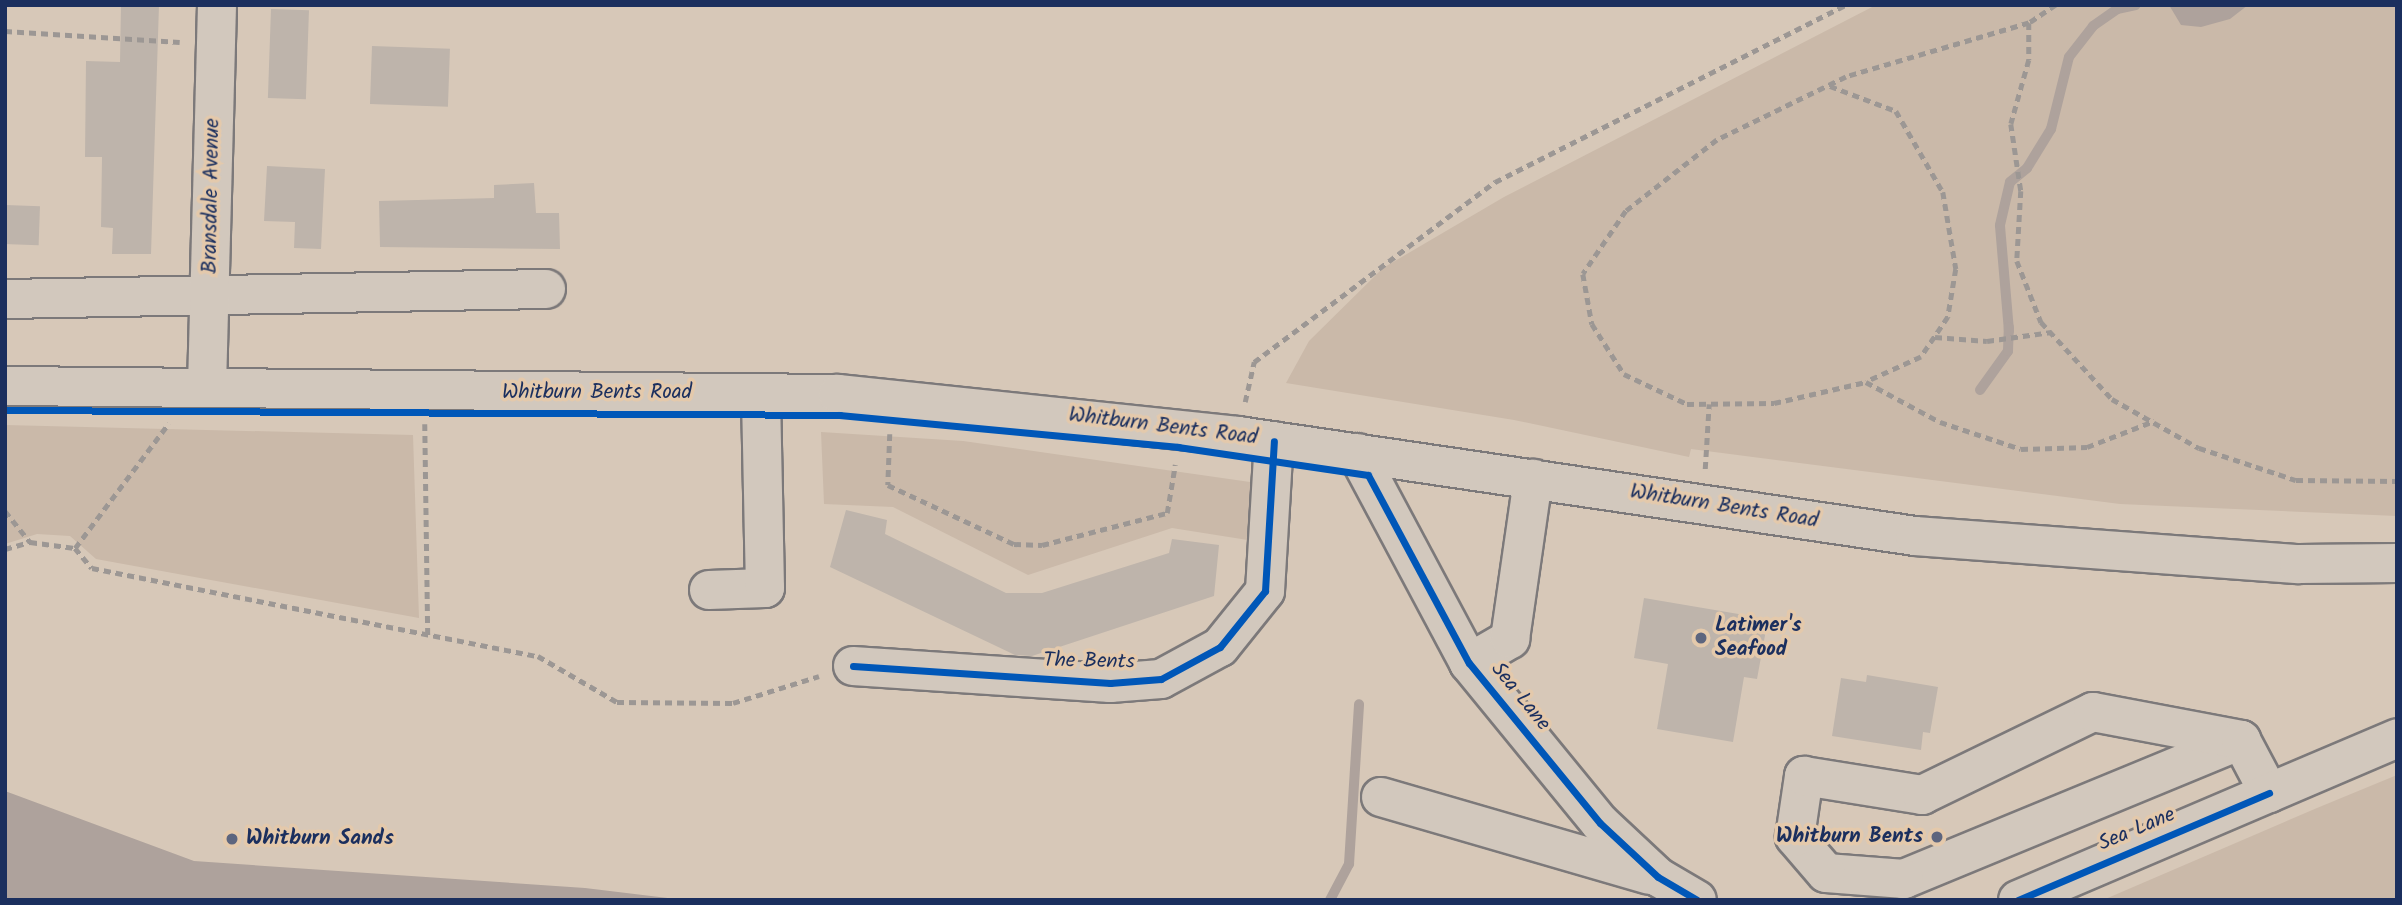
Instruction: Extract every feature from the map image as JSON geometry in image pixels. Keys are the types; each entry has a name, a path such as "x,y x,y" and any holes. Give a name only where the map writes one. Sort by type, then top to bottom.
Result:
{"street":[{"name":"Bransdale Avenue","path":"207,387 217,5"},
{"path":"5,299 545,289"},
{"name":"Whitburn Bents Road","path":"5,386 761,394 988,406 1256,438 1362,464 1533,479 1915,536 2299,564 2397,563"},
{"path":"709,590 765,588 761,394"},
{"name":"The Bents","path":"853,666 1110,683 1161,679 1220,647 1265,592 1256,438"},
{"name":"Sea Lane","path":"1362,464 1469,663 1600,823 1657,877 1697,900"},
{"path":"1469,663 1510,639 1533,479"},
{"path":"2093,712 2241,740 1903,879 1826,873 1795,837 1804,776 1922,795 2093,712"},
{"name":"Sea Lane","path":"2018,900 2397,738"},
{"path":"2241,740 2269,793"},
{"path":"1381,797 1657,877"}],"path":[{"path":"1256,438 1254,362 1495,182 1846,5"},
{"path":"1829,85 1896,111 1943,192 1956,269 1948,317 1921,357 1866,382 1774,403 1687,404 1624,374 1592,324 1583,274 1626,211 1717,140 1829,85 2029,23 2056,5"},
{"path":"2029,23 2029,60 2011,124 2019,183 2018,261 2041,322 2112,399 2199,448 2295,480 2397,481"},
{"path":"5,31 216,44"},
{"path":"1934,337 2004,339 2052,332"},
{"path":"1866,382 1940,422 2021,449 2087,447 2154,421"},
{"path":"1703,504 1709,404"},
{"path":"75,548 178,411"},
{"path":"425,413 428,637"},
{"path":"891,418 888,485 1014,544 1041,545 1167,513 1176,460"},
{"path":"5,511 30,542"},
{"path":"5,549 30,542 75,548 92,568 428,637 538,656 617,702 733,702 853,666"}],"shaded area":[{"path":"1876,5 2397,5 2397,516 2120,504 1691,449 1689,457 1514,420 1286,383 1309,341 1383,268 1504,197"},
{"path":"2169,5 2248,5 2230,19 2201,27 2181,25"},
{"path":"5,425 413,435 419,618 96,559 70,536 37,534 5,544"},
{"path":"821,432 963,441 1257,483 1254,541 1172,528 1028,575 893,507 824,504"},
{"path":"2397,775 2397,900 2103,900 2317,808"},
{"path":"5,791 194,861 585,888 684,900 5,900"}],"building":[{"path":"121,5 159,5 151,254 112,254 113,228 101,227 102,157 85,157 86,61 120,62"},
{"path":"271,9 309,10 306,99 268,98"},
{"path":"372,46 450,49 448,107 370,104"},
{"path":"267,166 325,169 321,249 294,248 295,222 264,221"},
{"path":"534,183 536,213 559,213 560,249 380,247 379,201 494,198 494,185"},
{"path":"5,205 40,206 39,245 5,244"},
{"path":"846,510 887,520 885,534 1006,593 1042,593 1169,553 1172,539 1219,545 1214,596 1032,656 1015,655 830,567"},
{"path":"1644,598 1768,619 1757,679 1744,677 1733,742 1657,729 1668,664 1634,658"},
{"path":"1867,675 1938,687 1930,733 1923,732 1921,750 1832,736 1841,678 1866,682"}],"waterway":[{"path":"2009,331 2000,225 2010,182 2027,168 2051,129 2069,57 2093,26 2117,9 2136,5"},
{"path":"1980,390 2008,351 2009,327"},
{"path":"1330,900 1349,864 1359,704"}],"cycle path":[{"path":"5,410 840,415 1178,447 1368,475 1469,663 1600,823 1658,877 1697,900"},
{"path":"853,666 1110,683 1161,679 1220,647 1265,591 1274,441"},
{"path":"2018,900 2269,793"}],"place":[{"name":"Latimer's Seafood","path":"1701,638"},
{"name":"Whitburn Bents","path":"1937,837"},
{"name":"Whitburn Sands","path":"232,839"}]}
